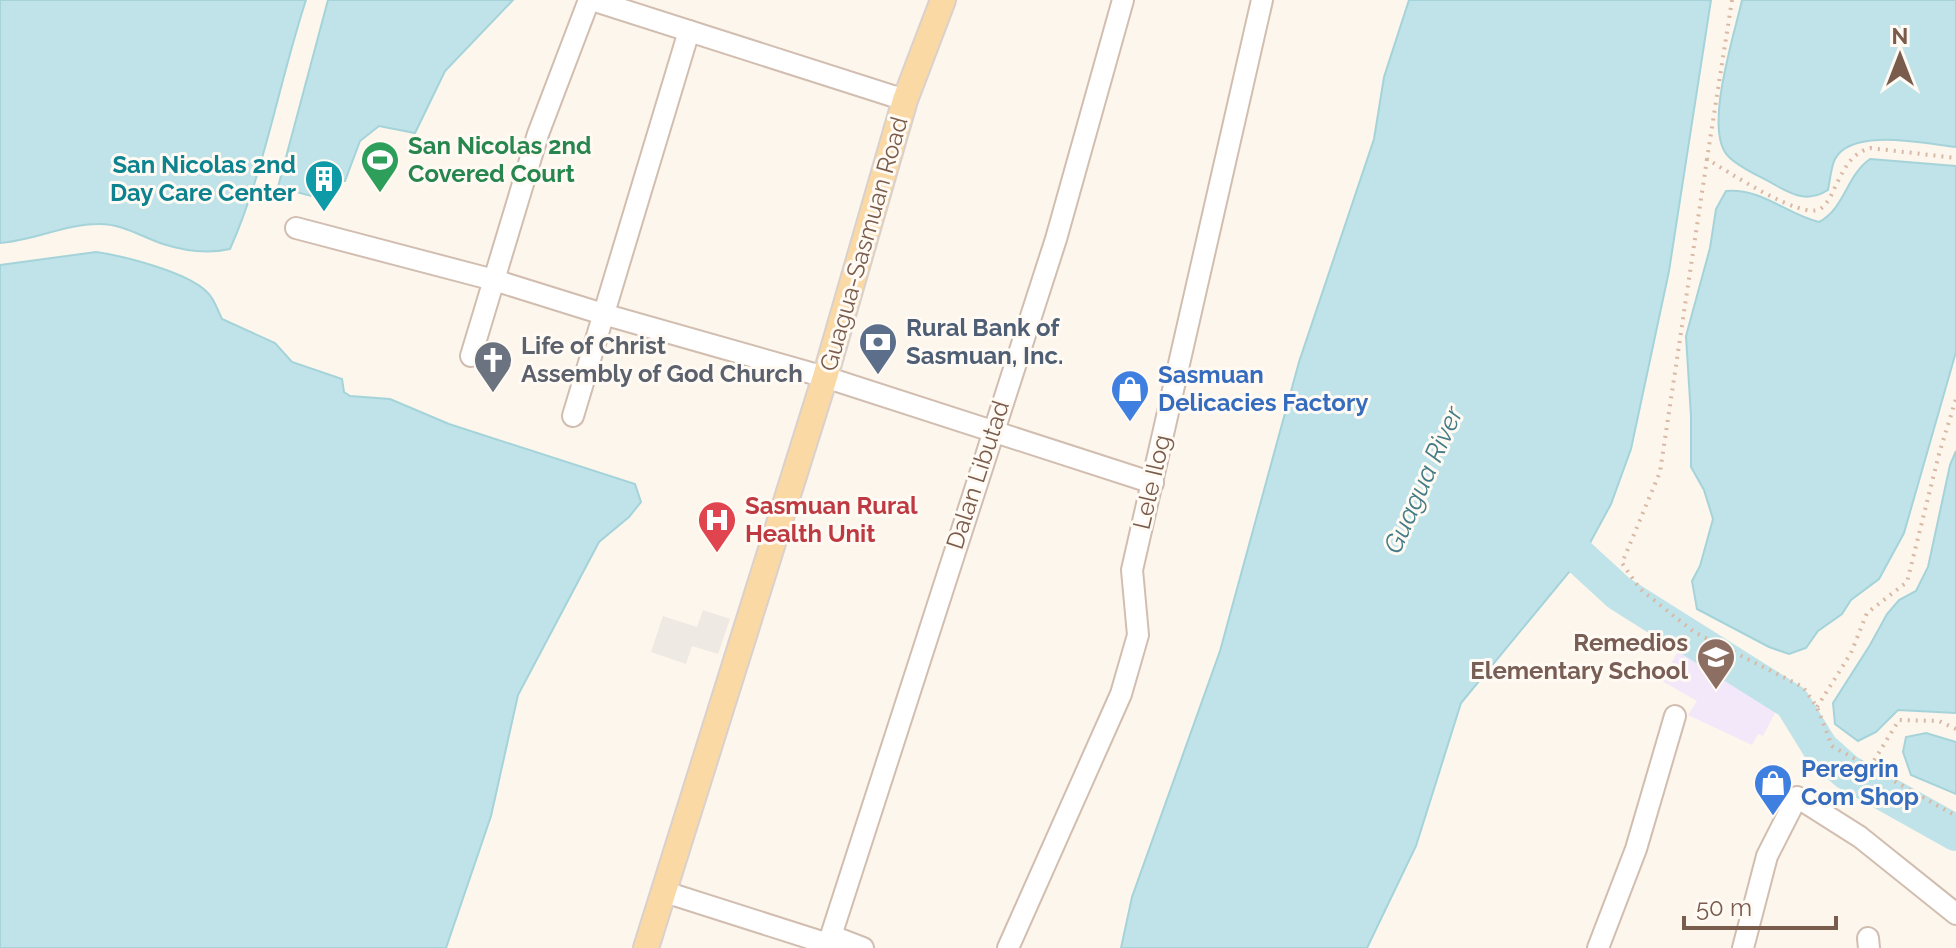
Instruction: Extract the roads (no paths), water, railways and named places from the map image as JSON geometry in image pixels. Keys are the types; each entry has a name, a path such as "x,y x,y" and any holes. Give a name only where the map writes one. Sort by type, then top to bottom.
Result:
{"main road":[{"name":"Guagua-Sasmuan Road","path":"646,948 825,377 905,100 943,0"}],"street":[{"path":"471,356 538,134 590,0 905,100"},
{"name":"Dalan Libutad","path":"829,943 991,432 1056,239 1123,0"},
{"name":"Lele Ilog","path":"1008,948 1121,694 1138,635 1132,570 1262,0"},
{"path":"573,416 689,31"},
{"path":"296,228 494,280 825,377 1153,483"},
{"path":"1598,948 1636,849 1675,716"},
{"path":"1743,948 1767,856 1797,797 1860,837 1956,914"},
{"path":"665,892 829,943 863,948"}],"water":[{"path":"0,0 306,0 253,188 230,249 205,251 180,248 107,224 73,227 0,243"},
{"path":"328,0 513,0 445,71 415,133 379,126 360,141 345,181 327,181 311,196 278,187"},
{"name":"Guagua River","path":"1409,0 1711,0 1669,271 1631,449 1611,504 1584,554 1461,703 1416,846 1367,948 1121,948 1132,897 1220,651 1299,362 1374,139 1384,77"},
{"path":"1742,0 1956,0 1956,147 1891,140 1857,143 1844,149 1835,159 1828,190 1808,197 1790,193 1739,165 1729,157 1722,144 1719,105"},
{"path":"1870,159 1956,166 1956,352 1904,533 1879,579 1851,600 1842,614 1818,631 1806,648 1789,654 1769,647 1697,609 1692,581 1700,566 1713,519 1704,490 1691,467 1686,336 1710,248 1716,209 1726,191 1763,197 1819,222 1835,209 1856,174"},
{"path":"96,252 154,266 198,285 212,298 222,319 275,343 292,362 342,379 344,392 350,396 390,399 449,424 635,484 641,502 629,517 599,542 518,695 491,816 446,948 0,948 0,265"},
{"path":"1956,451 1956,713 1898,710 1876,732 1858,741 1835,724 1833,703 1887,614 1899,600 1916,591 1928,567 1950,465"},
{"path":"1926,733 1956,742 1956,794 1911,775 1903,752 1906,737"}],"waterway":[{"path":"1546,526 1619,593 1792,702 1821,749 1847,772 1956,833"}],"place":[{"name":"San Nicolas 2nd Covered Court","path":"380,194"},
{"name":"San Nicolas 2nd Day Care Center","path":"324,213"},
{"name":"Rural Bank of Sasmuan, Inc.","path":"878,376"},
{"name":"Life of Christ Assembly of God Church","path":"493,394"},
{"name":"Sasmuan Delicacies Factory","path":"1130,423"},
{"name":"Sasmuan Rural Health Unit","path":"717,554"},
{"name":"Remedios Elementary School","path":"1716,691"},
{"name":"Peregrin Com Shop","path":"1773,817"}]}
